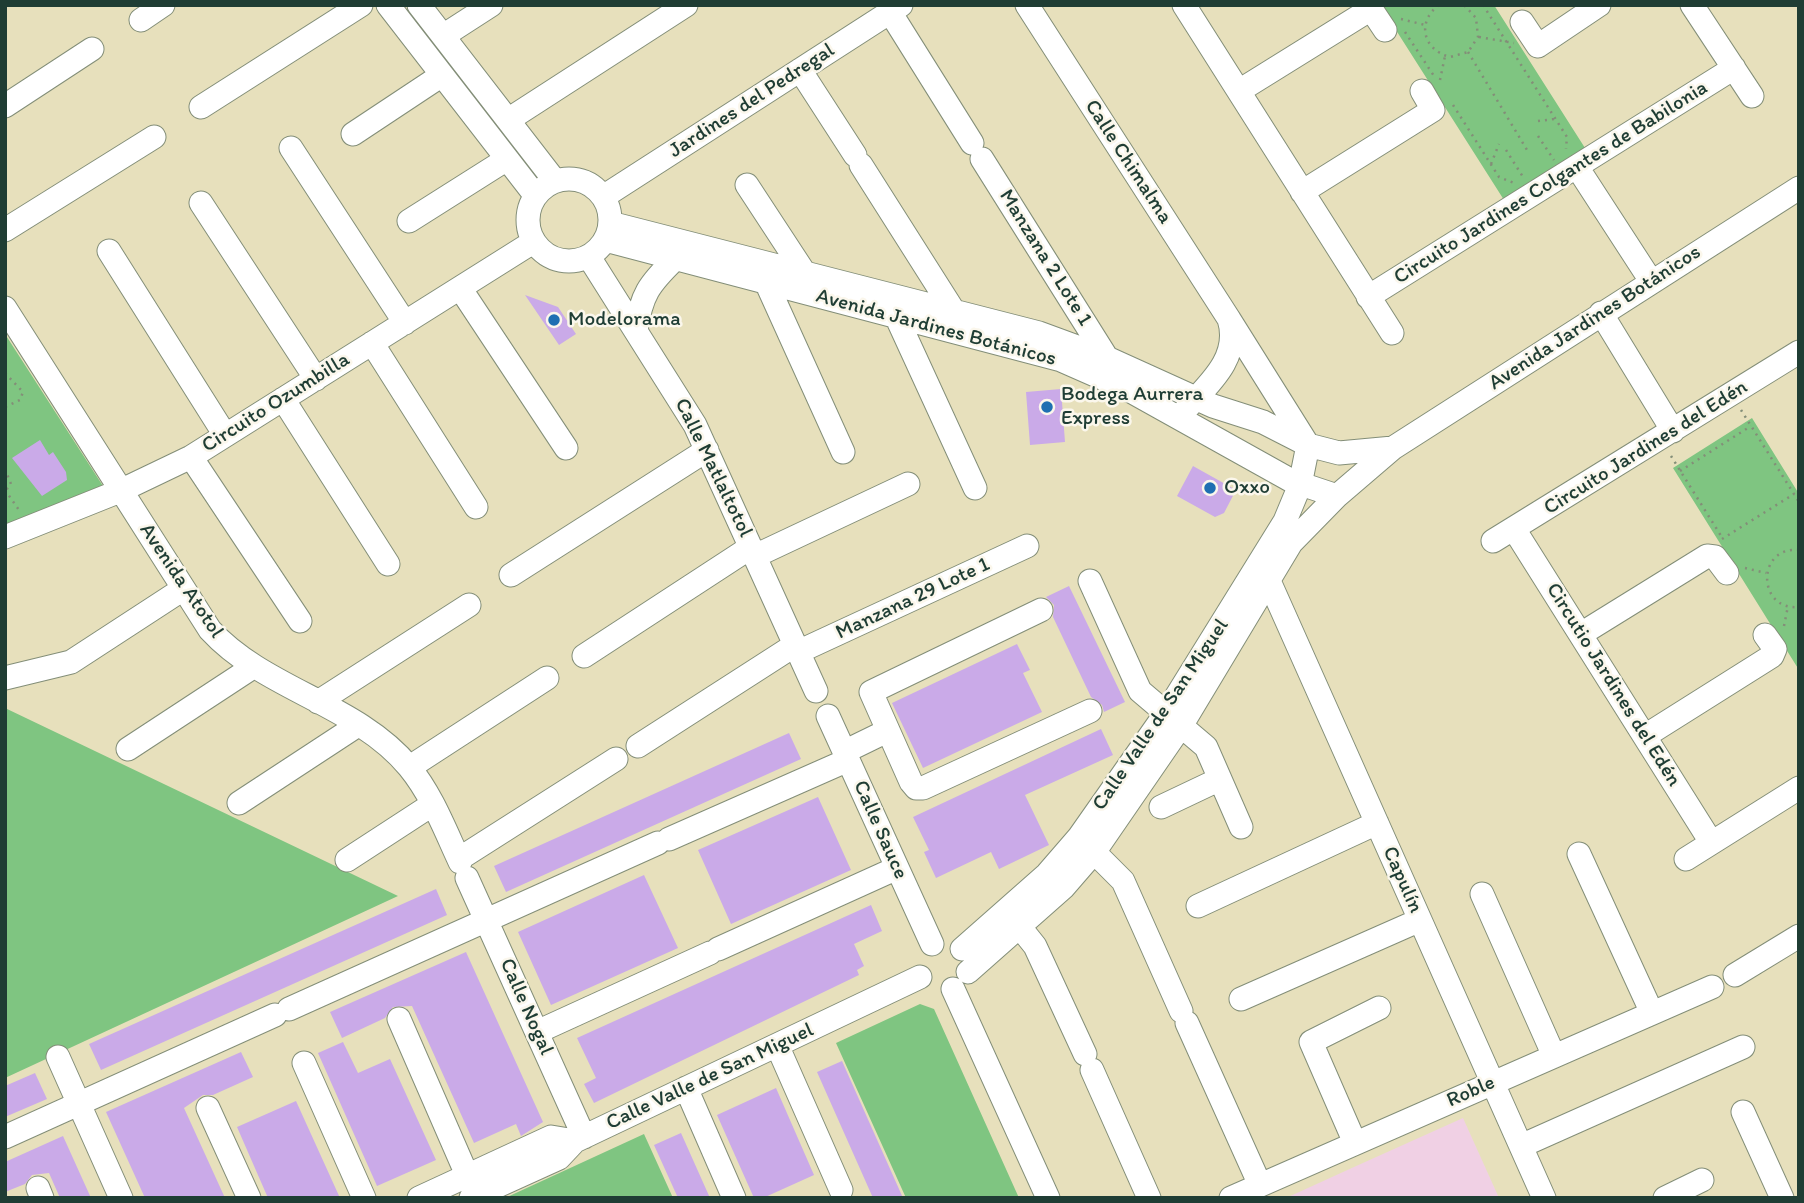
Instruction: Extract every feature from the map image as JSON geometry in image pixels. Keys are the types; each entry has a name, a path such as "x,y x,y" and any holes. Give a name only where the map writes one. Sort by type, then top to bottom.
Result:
{"street":[{"path":"141,20 163,5"},
{"path":"201,107 361,5"},
{"path":"388,5 535,195"},
{"path":"419,5 555,181"},
{"path":"443,36 491,5"},
{"path":"508,120 686,5"},
{"name":"Calle Chimalma","path":"1027,5 1308,445"},
{"path":"1184,5 1392,333"},
{"path":"1522,22 1538,46 1600,5"},
{"path":"1692,5 1752,96"},
{"name":"Jardines del Pedregal","path":"603,197 895,9"},
{"name":"Manzana 2 Lote 1","path":"895,9 977,151 1107,358"},
{"path":"1239,91 1371,9 1391,24"},
{"path":"5,106 92,49"},
{"name":"Circuito Jardines Colgantes de Babilonia","path":"1368,297 1531,181 1734,68"},
{"path":"800,70 953,310"},
{"path":"353,134 442,75"},
{"path":"1302,192 1433,110 1431,87"},
{"path":"5,230 154,137"},
{"path":"291,148 405,323"},
{"path":"409,221 507,159"},
{"path":"1560,167 1651,281"},
{"path":"573,178 590,184 603,197 608,231 589,257 568,262 549,257 533,243 527,218 535,195 555,181 573,178"},
{"path":"747,185 804,272"},
{"name":"Avenida Jardines Botánicos","path":"608,231 675,259 1061,360 1127,388 1300,485 1337,496 1393,448 1799,188"},
{"path":"201,203 316,379"},
{"name":"Avenida Jardines Botánicos","path":"608,231 804,272 1039,333 1107,358 1234,414 1263,422 1308,445 1339,453 1393,448"},
{"name":"Circuito Ozumbilla","path":"5,537 120,491 191,457 533,243"},
{"path":"109,251 225,435"},
{"name":"Calle Matlaltotol","path":"589,257 686,408 816,691"},
{"path":"636,331 640,303 652,281 675,259"},
{"path":"765,282 843,452"},
{"path":"460,288 566,448"},
{"name":"Avenida Atotol","path":"5,308 210,630 253,667 358,725 410,767 433,804 462,866"},
{"path":"1601,313 1667,435"},
{"path":"896,316 975,488"},
{"path":"1179,417 1226,360 1231,342 1229,319"},
{"path":"372,343 476,507"},
{"name":"Circuito Jardines del Edén","path":"1493,541 1732,396 1799,352"},
{"path":"283,399 388,564"},
{"path":"1214,437 1234,414"},
{"name":"Calle Valle de San Miguel","path":"968,972 1014,919 1047,874 1087,844 1174,720 1293,525 1308,445"},
{"path":"511,575 707,450"},
{"path":"191,457 300,621"},
{"path":"584,656 753,552 908,484"},
{"name":"Calle Valle de San Miguel","path":"1293,525 1337,496"},
{"name":"Circutio Jardines del Edén","path":"1514,529 1711,842"},
{"name":"Manzana 29 Lote 1","path":"638,746 797,648 1027,545"},
{"path":"1581,634 1707,556 1715,557 1733,570"},
{"name":"Capulín","path":"1265,572 1544,1198"},
{"path":"1090,581 1140,691 1206,747 1241,827"},
{"path":"5,678 71,662 183,589"},
{"path":"318,702 469,605"},
{"path":"1041,610 876,687 871,695 911,782 919,789 1090,711"},
{"path":"1646,736 1772,656 1775,649 1774,632"},
{"path":"128,749 253,667"},
{"path":"410,767 547,678"},
{"name":"Calle Sauce","path":"828,716 932,944"},
{"path":"239,803 358,725"},
{"path":"5,1137 663,841 846,756 887,731"},
{"path":"462,866 616,759"},
{"path":"1161,807 1220,779"},
{"path":"1686,859 1799,788"},
{"path":"347,860 433,804"},
{"path":"1198,906 1377,823"},
{"path":"1087,844 1122,881 1260,1185"},
{"path":"1579,854 1653,1013"},
{"name":"Calle Nogal","path":"462,866 537,1032 579,1139"},
{"path":"537,1032 897,868"},
{"path":"1482,894 1554,1056"},
{"path":"1014,919 1043,962 1149,1198"},
{"name":"Calle Valle de San Miguel","path":"961,949 1014,919"},
{"path":"1241,999 1420,920"},
{"path":"1735,975 1799,936"},
{"path":"953,943 961,949 967,960 968,972 962,982 953,989 931,988 920,977 918,962 932,944 953,943"},
{"name":"Calle Valle de San Miguel","path":"419,1198 469,1187 551,1137 579,1139 920,977"},
{"name":"Roble","path":"1231,1198 1712,987"},
{"path":"953,989 1048,1198"},
{"path":"1355,1143 1311,1042 1379,1008"},
{"path":"399,1019 469,1187"},
{"path":"776,1045 842,1190"},
{"path":"1521,1146 1743,1047"},
{"path":"58,1057 121,1198"},
{"path":"304,1063 364,1198"},
{"path":"686,1088 734,1198"},
{"path":"208,1108 248,1198"},
{"path":"1743,1112 1782,1198"},
{"path":"1665,1198 1702,1180"}],"path":[{"path":"1439,5 1427,17 1424,25 1427,41 1433,50 1450,57 1468,52 1478,37 1476,18 1464,5"},
{"path":"1483,5 1567,137 1567,147 1560,167"},
{"path":"1391,24 1431,87"},
{"path":"1478,37 1538,46"},
{"path":"1468,52 1527,150"},
{"path":"1446,95 1491,164 1506,181 1531,181"},
{"path":"1538,121 1556,119"},
{"path":"1538,136 1560,167"},
{"path":"1491,164 1499,144"},
{"path":"1506,150 1531,181"},
{"path":"5,373 23,392 20,400 5,407"},
{"path":"1732,396 1799,502"},
{"path":"1680,471 1751,426"},
{"path":"1667,435 1680,471 1728,548"},
{"path":"5,469 11,484 6,490 31,526"},
{"path":"1722,539 1794,494"},
{"path":"1799,550 1783,552 1775,557 1766,573 1769,592 1775,600 1788,606 1799,607"},
{"path":"1733,570 1766,573"},
{"path":"1774,632 1788,606"}],"shaded area":[{"path":"1463,1118 1499,1198 1286,1198 1354,1167"}],"green space":[{"path":"1380,5 1494,5 1585,148 1504,200"},
{"path":"5,334 103,486 5,525"},
{"path":"1752,418 1799,494 1799,670 1673,468"},
{"path":"5,708 398,896 5,1078"},
{"path":"920,1004 934,1009 1019,1198 906,1198 836,1043"},
{"path":"644,1134 673,1198 505,1198"}],"building":[{"name":"Modelorama","path":"525,295 558,307 576,334 559,345"},
{"path":"1061,389 1065,442 1030,445 1026,392"},
{"path":"40,440 49,455 53,452 66,472 67,480 42,496 12,458"},
{"path":"1193,466 1236,490 1224,513 1215,517 1177,496"},
{"path":"1069,586 1125,702 1104,712 1102,705 1091,697 1053,617 1054,605 1046,597"},
{"path":"1017,644 1030,670 1023,673 1042,712 923,768 892,703"},
{"path":"1101,729 1113,755 1025,795 1049,845 999,869 991,852 936,878 924,852 929,850 913,817"},
{"path":"789,733 801,759 506,892 494,866"},
{"path":"818,797 851,870 731,924 698,850"},
{"path":"644,875 678,948 551,1005 518,932"},
{"path":"436,889 447,915 101,1070 89,1044"},
{"path":"871,905 882,931 854,944 864,966 857,970 859,975 594,1103 584,1084 596,1078 577,1038"},
{"path":"466,952 543,1122 521,1136 516,1124 474,1143 412,1006 393,1007 385,1018 342,1038 330,1012"},
{"path":"343,1042 358,1073 390,1059 436,1160 377,1186 318,1053"},
{"path":"241,1052 253,1077 213,1095 203,1095 184,1108 225,1198 145,1198 106,1112"},
{"path":"842,1061 903,1198 873,1198 817,1072"},
{"path":"35,1073 47,1099 5,1117 5,1086"},
{"path":"776,1088 814,1175 763,1198 754,1198 717,1115"},
{"path":"296,1101 340,1198 268,1198 237,1127"},
{"path":"681,1133 710,1198 678,1198 654,1145"},
{"path":"63,1136 91,1198 60,1198 49,1173 32,1175 25,1184 5,1192 5,1162"}],"place":[{"name":"Modelorama","path":"554,320"},
{"name":"Bodega Aurrera Express","path":"1047,407"},
{"name":"Oxxo","path":"1210,488"}]}
